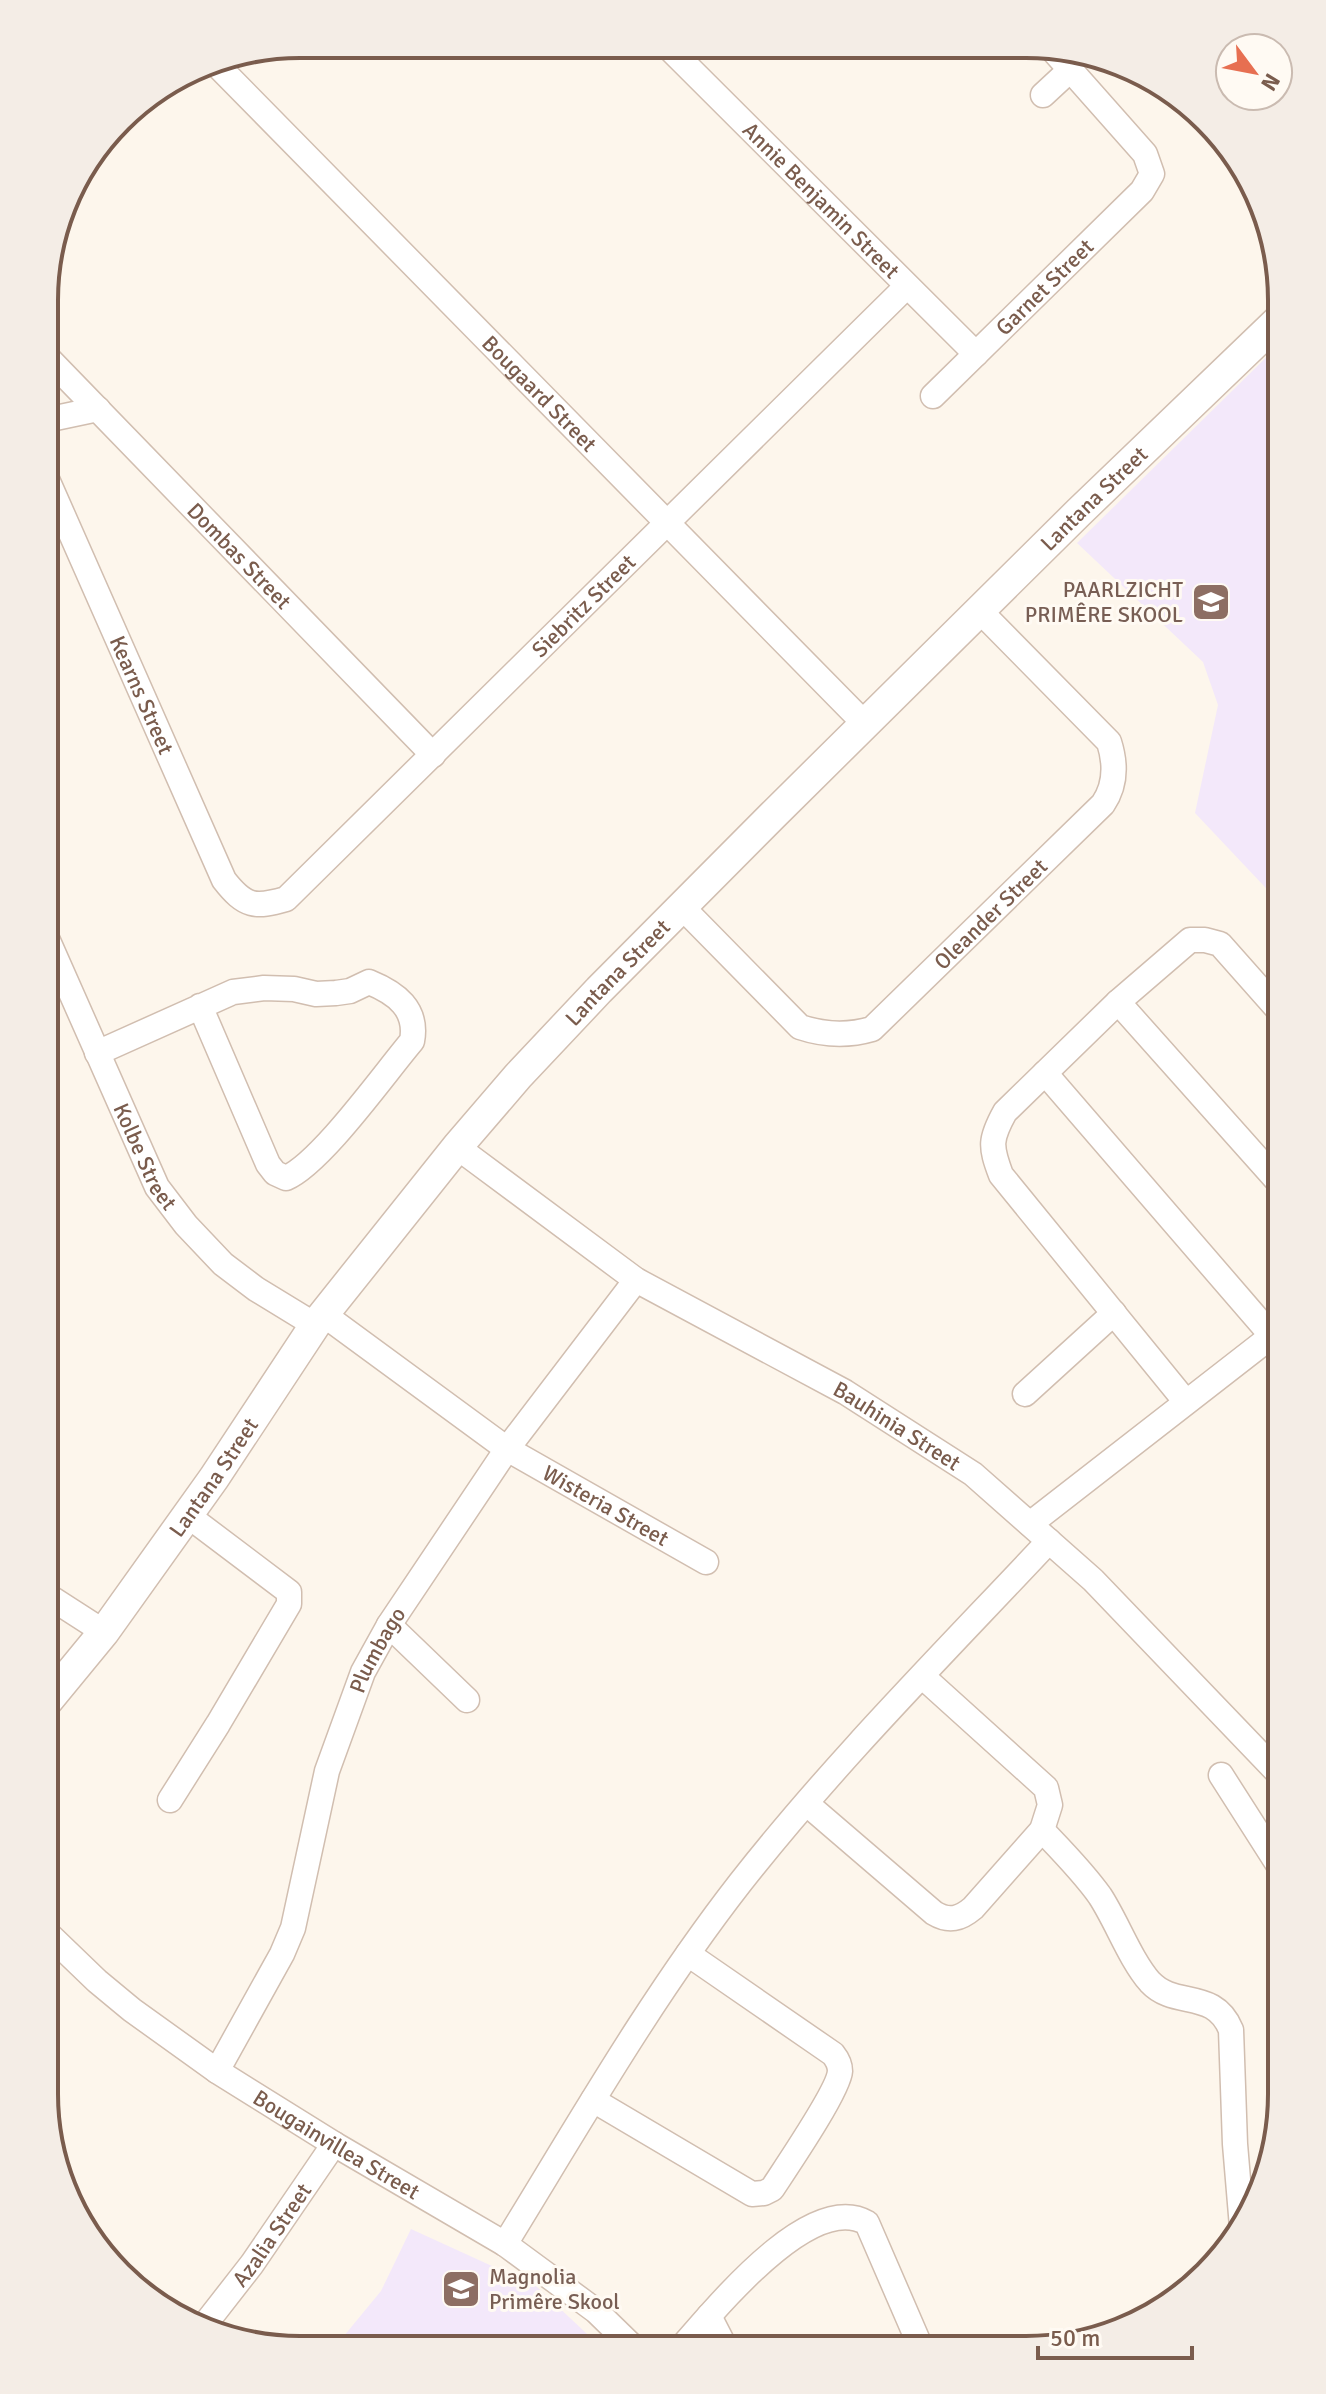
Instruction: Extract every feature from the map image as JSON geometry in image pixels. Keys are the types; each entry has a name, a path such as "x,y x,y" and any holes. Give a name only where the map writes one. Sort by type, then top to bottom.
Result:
{"street":[{"name":"Annie Benjamin Street","path":"679,58 976,354"},
{"path":"1043,95 1070,70 1062,61"},
{"name":"Garnet Street","path":"933,396 1142,191 1152,174 1145,154 1070,70"},
{"name":"Bougaard Street","path":"223,71 865,724"},
{"name":"Siebritz Street","path":"249,904 266,905 286,899 907,286"},
{"name":"Lantana Street","path":"58,1688 104,1632 187,1515 319,1320 518,1076 681,906 1268,331"},
{"name":"Dombas Street","path":"58,368 433,755"},
{"path":"58,417 98,409"},
{"name":"Kearns Street","path":"58,504 224,880 235,895 249,904"},
{"name":"Oleander Street","path":"681,906 800,1027 818,1033 855,1034 872,1029 1103,804 1112,790 1113,755 1109,742 980,611"},
{"path":"1186,1402 1001,1175 992,1152 993,1135 1005,1112 1118,1002 1190,940 1220,944 1268,998"},
{"name":"Kolbe Street","path":"58,964 157,1187 186,1225 231,1270 291,1312 319,1320 507,1449"},
{"path":"97,1053 200,1006 233,992 248,990 294,989 316,994 336,993 350,991 369,982 404,1005 414,1027 412,1041 326,1144 299,1172 286,1178 275,1173 268,1164 200,1006"},
{"path":"1118,1002 1268,1170"},
{"path":"1045,1073 1267,1321"},
{"name":"Bauhinia Street","path":"457,1147 636,1280 845,1392 973,1474 1093,1580 1267,1762"},
{"name":"Plumbago","path":"217,2071 282,1954 293,1928 327,1771 363,1672 389,1625 507,1449 636,1280"},
{"path":"1025,1394 1114,1313"},
{"path":"1030,1524 1267,1339"},
{"name":"Wisteria Street","path":"507,1449 706,1562"},
{"path":"170,1800 289,1604 290,1596 289,1592 187,1515"},
{"path":"505,2244 593,2100 688,1954 741,1882 871,1726 1049,1541"},
{"path":"58,1602 104,1632"},
{"path":"389,1625 467,1700"},
{"path":"807,1804 934,1913 952,1919 964,1916 973,1908 1042,1830 1050,1805 1046,1788 922,1676"},
{"path":"1221,1775 1267,1847"},
{"path":"1042,1830 1100,1896 1149,1980 1167,1993 1213,2005 1227,2020 1231,2030 1240,2206"},
{"name":"Bougainvillea Street","path":"58,1943 132,2010 217,2071 505,2244 596,2311 622,2336"},
{"path":"593,2100 752,2194 772,2189 840,2074 838,2060 688,1954"},
{"name":"Azalia Street","path":"209,2319 252,2264 334,2144"},
{"path":"691,2336 791,2236 844,2216 853,2216 867,2223 916,2336"},
{"path":"709,2316 719,2336"}],"shaded area":[{"name":"PAARLZICHT PRIMÊRE SKOOL","path":"1268,356 1268,890 1195,813 1218,705 1203,662 1077,543"},
{"name":"Magnolia Primêre Skool","path":"411,2229 536,2286 589,2336 344,2336 381,2291"}],"place":[{"name":"PAARLZICHT PRIMÊRE SKOOL","path":"1211,602"},
{"name":"Magnolia Primêre Skool","path":"461,2289"}]}
